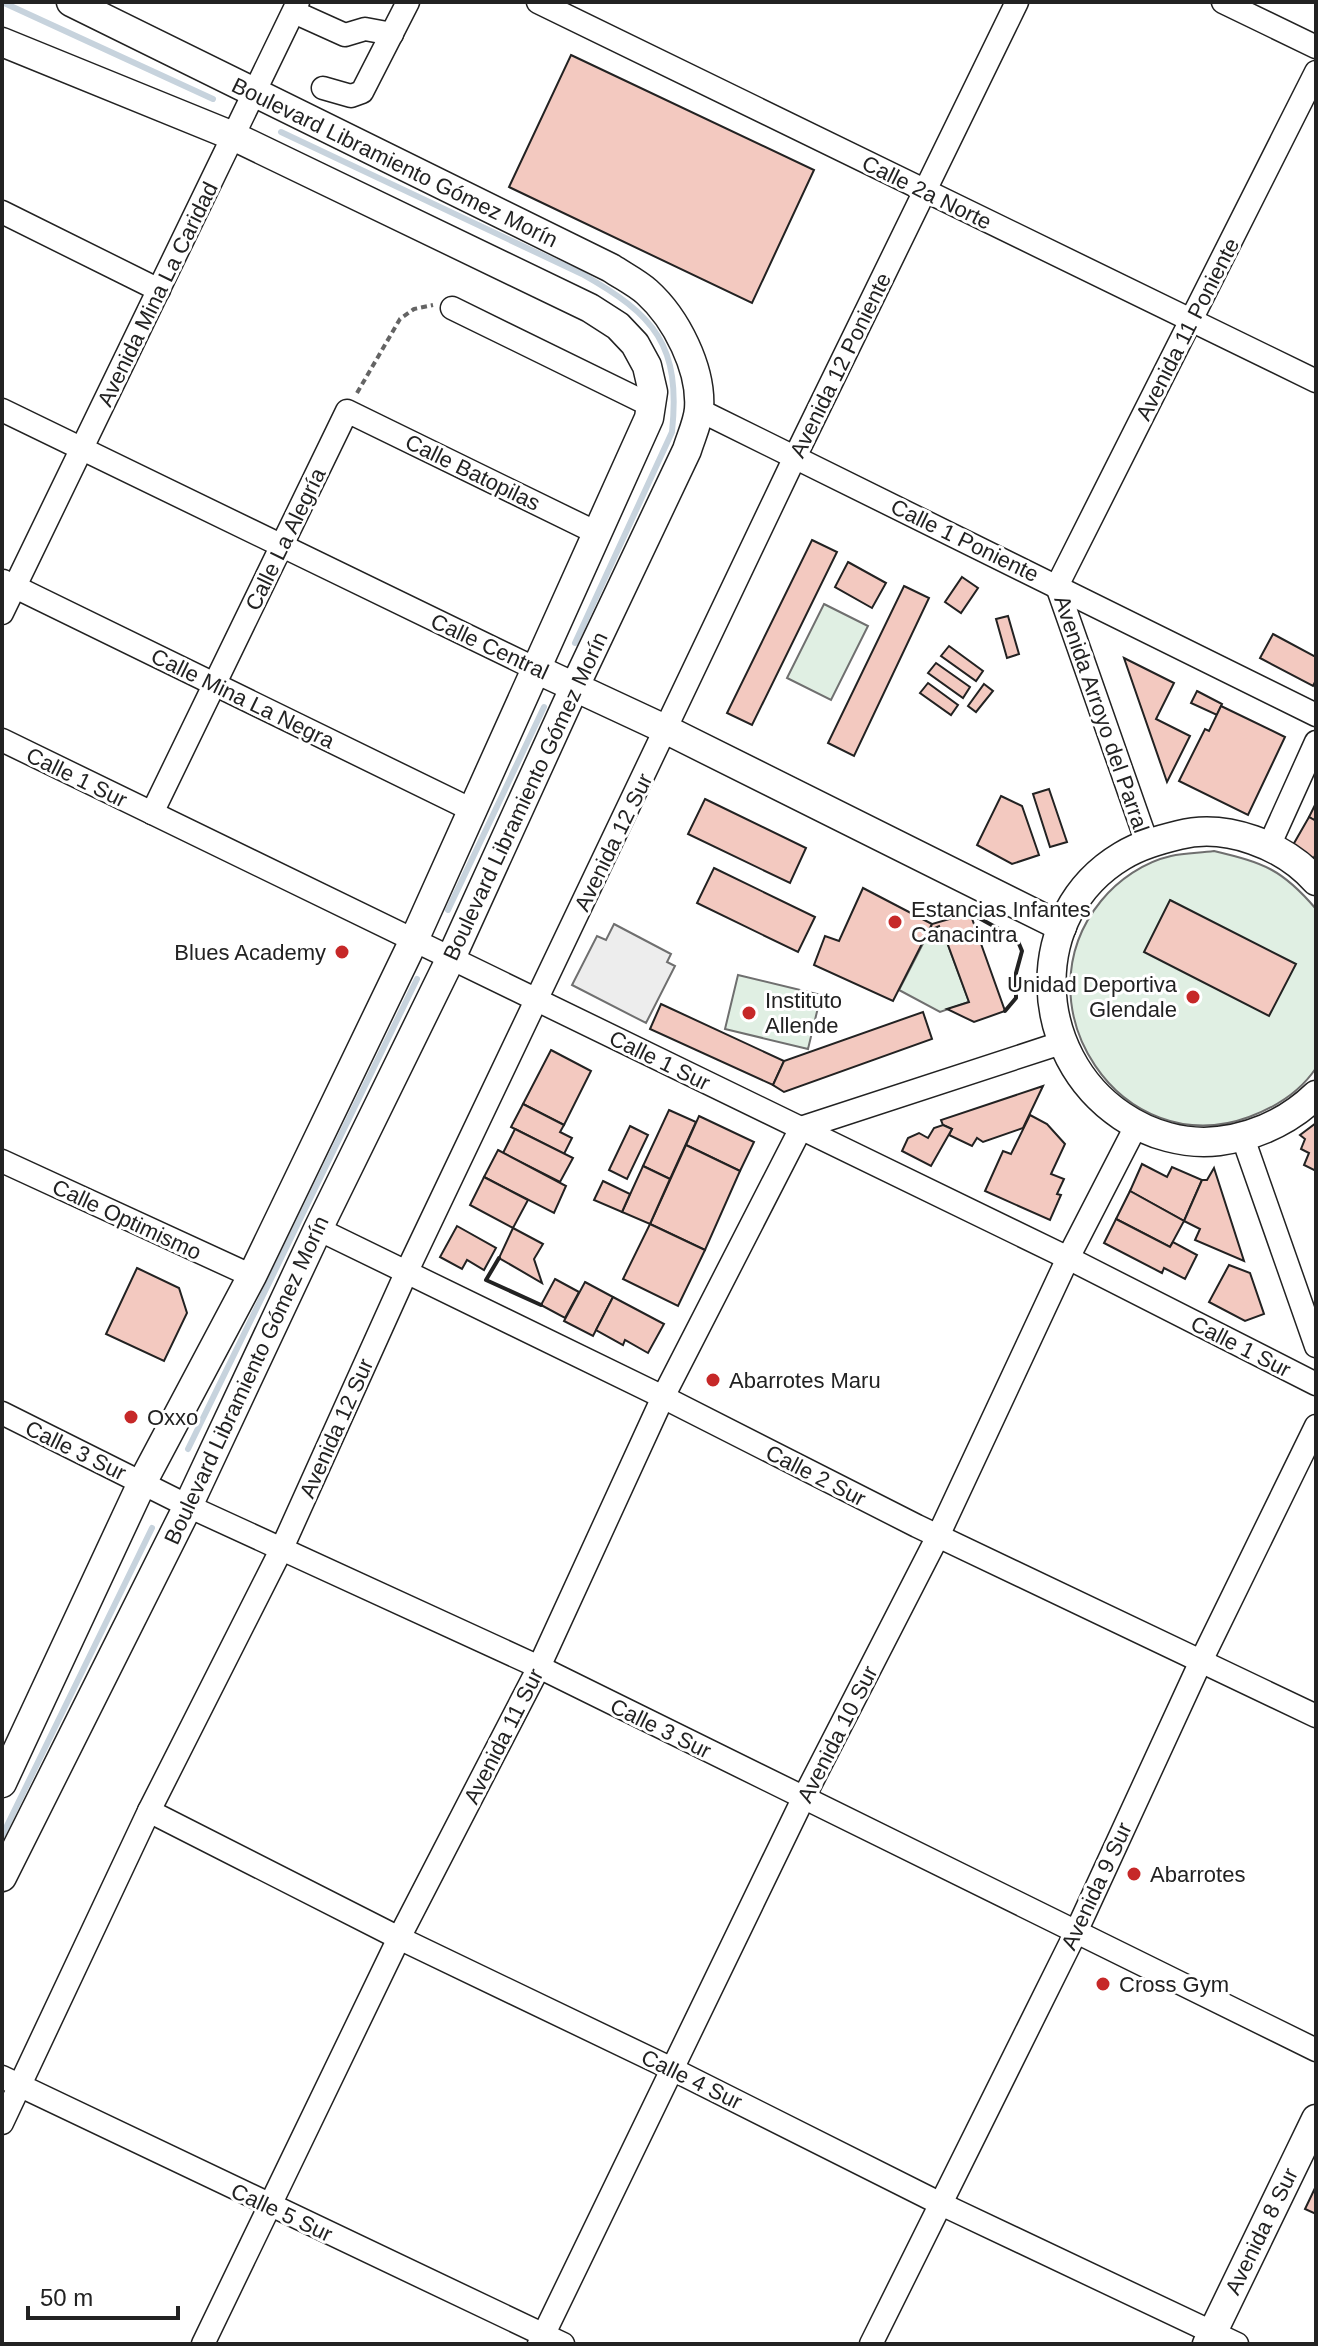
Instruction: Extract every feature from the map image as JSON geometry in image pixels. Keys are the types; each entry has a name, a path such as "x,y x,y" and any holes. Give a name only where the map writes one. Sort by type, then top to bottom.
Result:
{"main road":[{"name":"Boulevard Libramiento Gómez Morín","path":"2,1877 188,1506 318,1229 451,958 687,450 699,410 697,384 686,349 671,318 646,291 611,268 71,2"},
{"name":"Boulevard Libramiento Gómez Morín","path":"2,42 233,136 590,308 618,326 635,344 647,366 653,392 649,418 599,534 414,940 252,1276 142,1483 2,1783"},
{"name":"Calle Central","path":"536,669 667,730 1062,927"},
{"path":"1316,881 1305,869 1269,846 1229,834 1188,833 1147,843 1120,857 1096,877 1077,900 1062,927 1052,966 1052,1005 1061,1043 1079,1077 1105,1105 1136,1126 1171,1138 1195,1141 1243,1138 1281,1122 1316,1095"},
{"name":"Avenida 8 Sur","path":"1219,2340 1316,2119"}],"street":[{"path":"323,88 351,96 362,92 408,2"},
{"name":"Calle 2a Norte","path":"538,2 1316,381"},
{"name":"Avenida 12 Poniente","path":"667,730 795,457 1017,2"},
{"path":"1223,2 1316,47"},
{"name":"Avenida Mina La Caridad","path":"2,613 8,584 82,449 296,7"},
{"path":"296,7 349,36 365,29 392,34"},
{"name":"Avenida 11 Poniente","path":"1057,586 1316,72"},
{"path":"2,212 159,290"},
{"path":"452,308 652,406"},
{"name":"Calle Central","path":"2,410 536,669"},
{"name":"Calle 1 Poniente","path":"699,410 1316,715"},
{"name":"Calle Batopilas","path":"347,411 599,534"},
{"name":"Calle La Alegría","path":"152,813 347,411"},
{"name":"Calle Mina La Negra","path":"8,584 472,810"},
{"name":"Avenida Arroyo del Parral","path":"1057,586 1147,843"},
{"name":"Avenida 12 Sur","path":"2,2123 12,2081 282,1548 407,1271 667,730"},
{"name":"Calle 1 Sur","path":"2,740 1068,1258 1316,1384"},
{"path":"1269,846 1316,742"},
{"path":"801,1128 1061,1043"},
{"name":"Avenida 10 Sur","path":"548,2341 672,2069 803,1799 938,1536 1068,1258 1136,1126"},
{"name":"Avenida 11 Sur","path":"203,2344 399,1938 539,1667 663,1397 801,1128"},
{"path":"1243,1138 1316,1346"},
{"name":"Calle Optimismo","path":"2,1161 252,1276"},
{"name":"Calle 2 Sur","path":"318,1229 663,1397 938,1536 1316,1716"},
{"name":"Calle 3 Sur","path":"2,1413 188,1506 539,1667 1316,2050"},
{"name":"Avenida 9 Sur","path":"871,2344 1076,1932 1201,1661 1316,1426"},
{"name":"Calle 4 Sur","path":"149,1811 399,1938 672,2069 1219,2340"},
{"name":"Calle 5 Sur","path":"12,2081 548,2341"}],"path":[{"path":"347,411 400,319 414,309 432,305 452,308"}],"green space":[{"path":"824,604 868,626 831,700 787,678"},
{"name":"Unidad Deportiva Glendale","path":"1214,851 1259,864 1282,876 1316,909 1316,1068 1287,1098 1269,1108 1249,1117 1202,1125 1160,1118 1124,1097 1095,1066 1077,1027 1070,985 1078,942 1101,901 1115,886 1141,867 1161,859"},
{"path":"939,926 969,1002 940,1012 899,990 930,930"},
{"path":"738,975 821,995 808,1049 725,1029"}],"shaded area":[{"path":"614,924 671,954 667,962 675,966 646,1023 572,985 597,936 606,940"}],"building":[{"path":"571,55 814,170 752,303 509,187"},
{"path":"812,540 837,552 752,725 727,713"},
{"path":"848,562 886,583 872,608 835,587"},
{"path":"962,577 978,588 961,613 945,602"},
{"path":"904,586 929,598 854,756 828,743"},
{"path":"1008,616 1019,654 1007,658 996,619"},
{"path":"1273,634 1316,657 1313,686 1260,658"},
{"path":"949,646 983,671 976,681 941,656"},
{"path":"1124,658 1174,683 1156,719 1190,736 1167,782"},
{"path":"936,663 970,687 963,698 928,673"},
{"path":"928,683 958,705 951,715 920,693"},
{"path":"984,684 993,691 976,712 968,706"},
{"path":"1197,691 1222,704 1217,715 1191,703"},
{"path":"1221,706 1285,737 1248,815 1179,781 1205,729 1209,731"},
{"path":"1049,789 1067,842 1050,847 1033,794"},
{"path":"1001,796 1022,806 1039,855 1012,864 977,845"},
{"path":"705,799 806,848 790,883 688,834"},
{"path":"1316,803 1316,821 1309,817"},
{"path":"1309,817 1316,821 1316,854 1313,859 1293,845"},
{"path":"714,868 815,917 798,952 697,903"},
{"path":"863,888 932,924 893,1001 814,965 825,936 839,941"},
{"path":"1170,900 1296,964 1269,1016 1144,952"},
{"path":"970,913 1005,1011 974,1022 947,1009 969,1002 945,937 939,926 930,930 932,924"},
{"path":"661,1004 784,1061 773,1085 650,1029"},
{"path":"923,1012 932,1039 784,1092 773,1085 784,1061"},
{"path":"551,1050 591,1071 564,1125 523,1104"},
{"path":"1043,1086 1023,1128 983,1142 977,1138 972,1146 949,1135 952,1129 943,1125 941,1120"},
{"path":"523,1104 564,1125 560,1132 572,1138 564,1154 511,1127"},
{"path":"669,1110 696,1122 670,1179 643,1166"},
{"path":"1030,1115 1047,1124 1065,1144 1051,1174 1064,1179 1050,1220 985,1191 1003,1151 1011,1154"},
{"path":"699,1116 754,1142 740,1171 686,1145"},
{"path":"1316,1123 1316,1171 1304,1165 1309,1153 1301,1149 1305,1139 1300,1135"},
{"path":"943,1125 952,1129 931,1166 902,1151 908,1138 919,1133 928,1138 934,1128"},
{"path":"630,1126 648,1135 627,1179 609,1170"},
{"path":"515,1129 573,1158 560,1182 503,1153"},
{"path":"686,1145 740,1171 705,1250 650,1224"},
{"path":"498,1150 566,1186 554,1213 484,1177"},
{"path":"1142,1164 1167,1177 1172,1167 1202,1180 1184,1221 1130,1191"},
{"path":"643,1166 670,1179 650,1224 622,1212"},
{"path":"1214,1168 1244,1261 1195,1240 1200,1229 1184,1221 1202,1180 1207,1180"},
{"path":"484,1177 528,1200 513,1228 470,1205"},
{"path":"603,1181 630,1194 622,1212 594,1200"},
{"path":"1130,1191 1184,1221 1170,1247 1116,1219"},
{"path":"1116,1219 1170,1247 1173,1242 1197,1255 1185,1279 1164,1268 1162,1273 1104,1243"},
{"path":"650,1224 705,1250 678,1306 623,1279"},
{"path":"457,1226 496,1248 484,1270 467,1260 462,1269 440,1257"},
{"path":"513,1228 543,1244 534,1259 542,1283 499,1258"},
{"path":"1229,1265 1250,1273 1264,1314 1245,1321 1209,1302"},
{"path":"137,1268 179,1288 187,1313 164,1361 106,1334"},
{"path":"555,1279 579,1292 565,1318 541,1305"},
{"path":"585,1282 613,1297 593,1336 564,1321"},
{"path":"613,1297 664,1324 648,1353 625,1340 623,1345 596,1330"},
{"path":"1316,2186 1316,2214 1305,2209"}],"waterway":[{"path":"2,2 213,99"},
{"path":"281,132 582,274 628,304 658,336 672,376 672,432 575,643"},
{"path":"448,910 544,707"},
{"path":"188,1449 417,979"},
{"path":"2,1836 152,1528"}],"wall":[{"path":"970,913 1017,939 1022,951 1016,973 1016,998 1005,1011"},
{"path":"499,1258 486,1280 541,1305"}],"place":[{"name":"Estancias Infantes Canacintra","path":"895,922"},
{"name":"Blues Academy","path":"342,952"},
{"name":"Unidad Deportiva Glendale","path":"1193,997"},
{"name":"Instituto Allende","path":"749,1013"},
{"name":"Abarrotes Maru","path":"713,1380"},
{"name":"Oxxo","path":"131,1417"},
{"name":"Abarrotes","path":"1134,1874"},
{"name":"Cross Gym","path":"1103,1984"}]}
